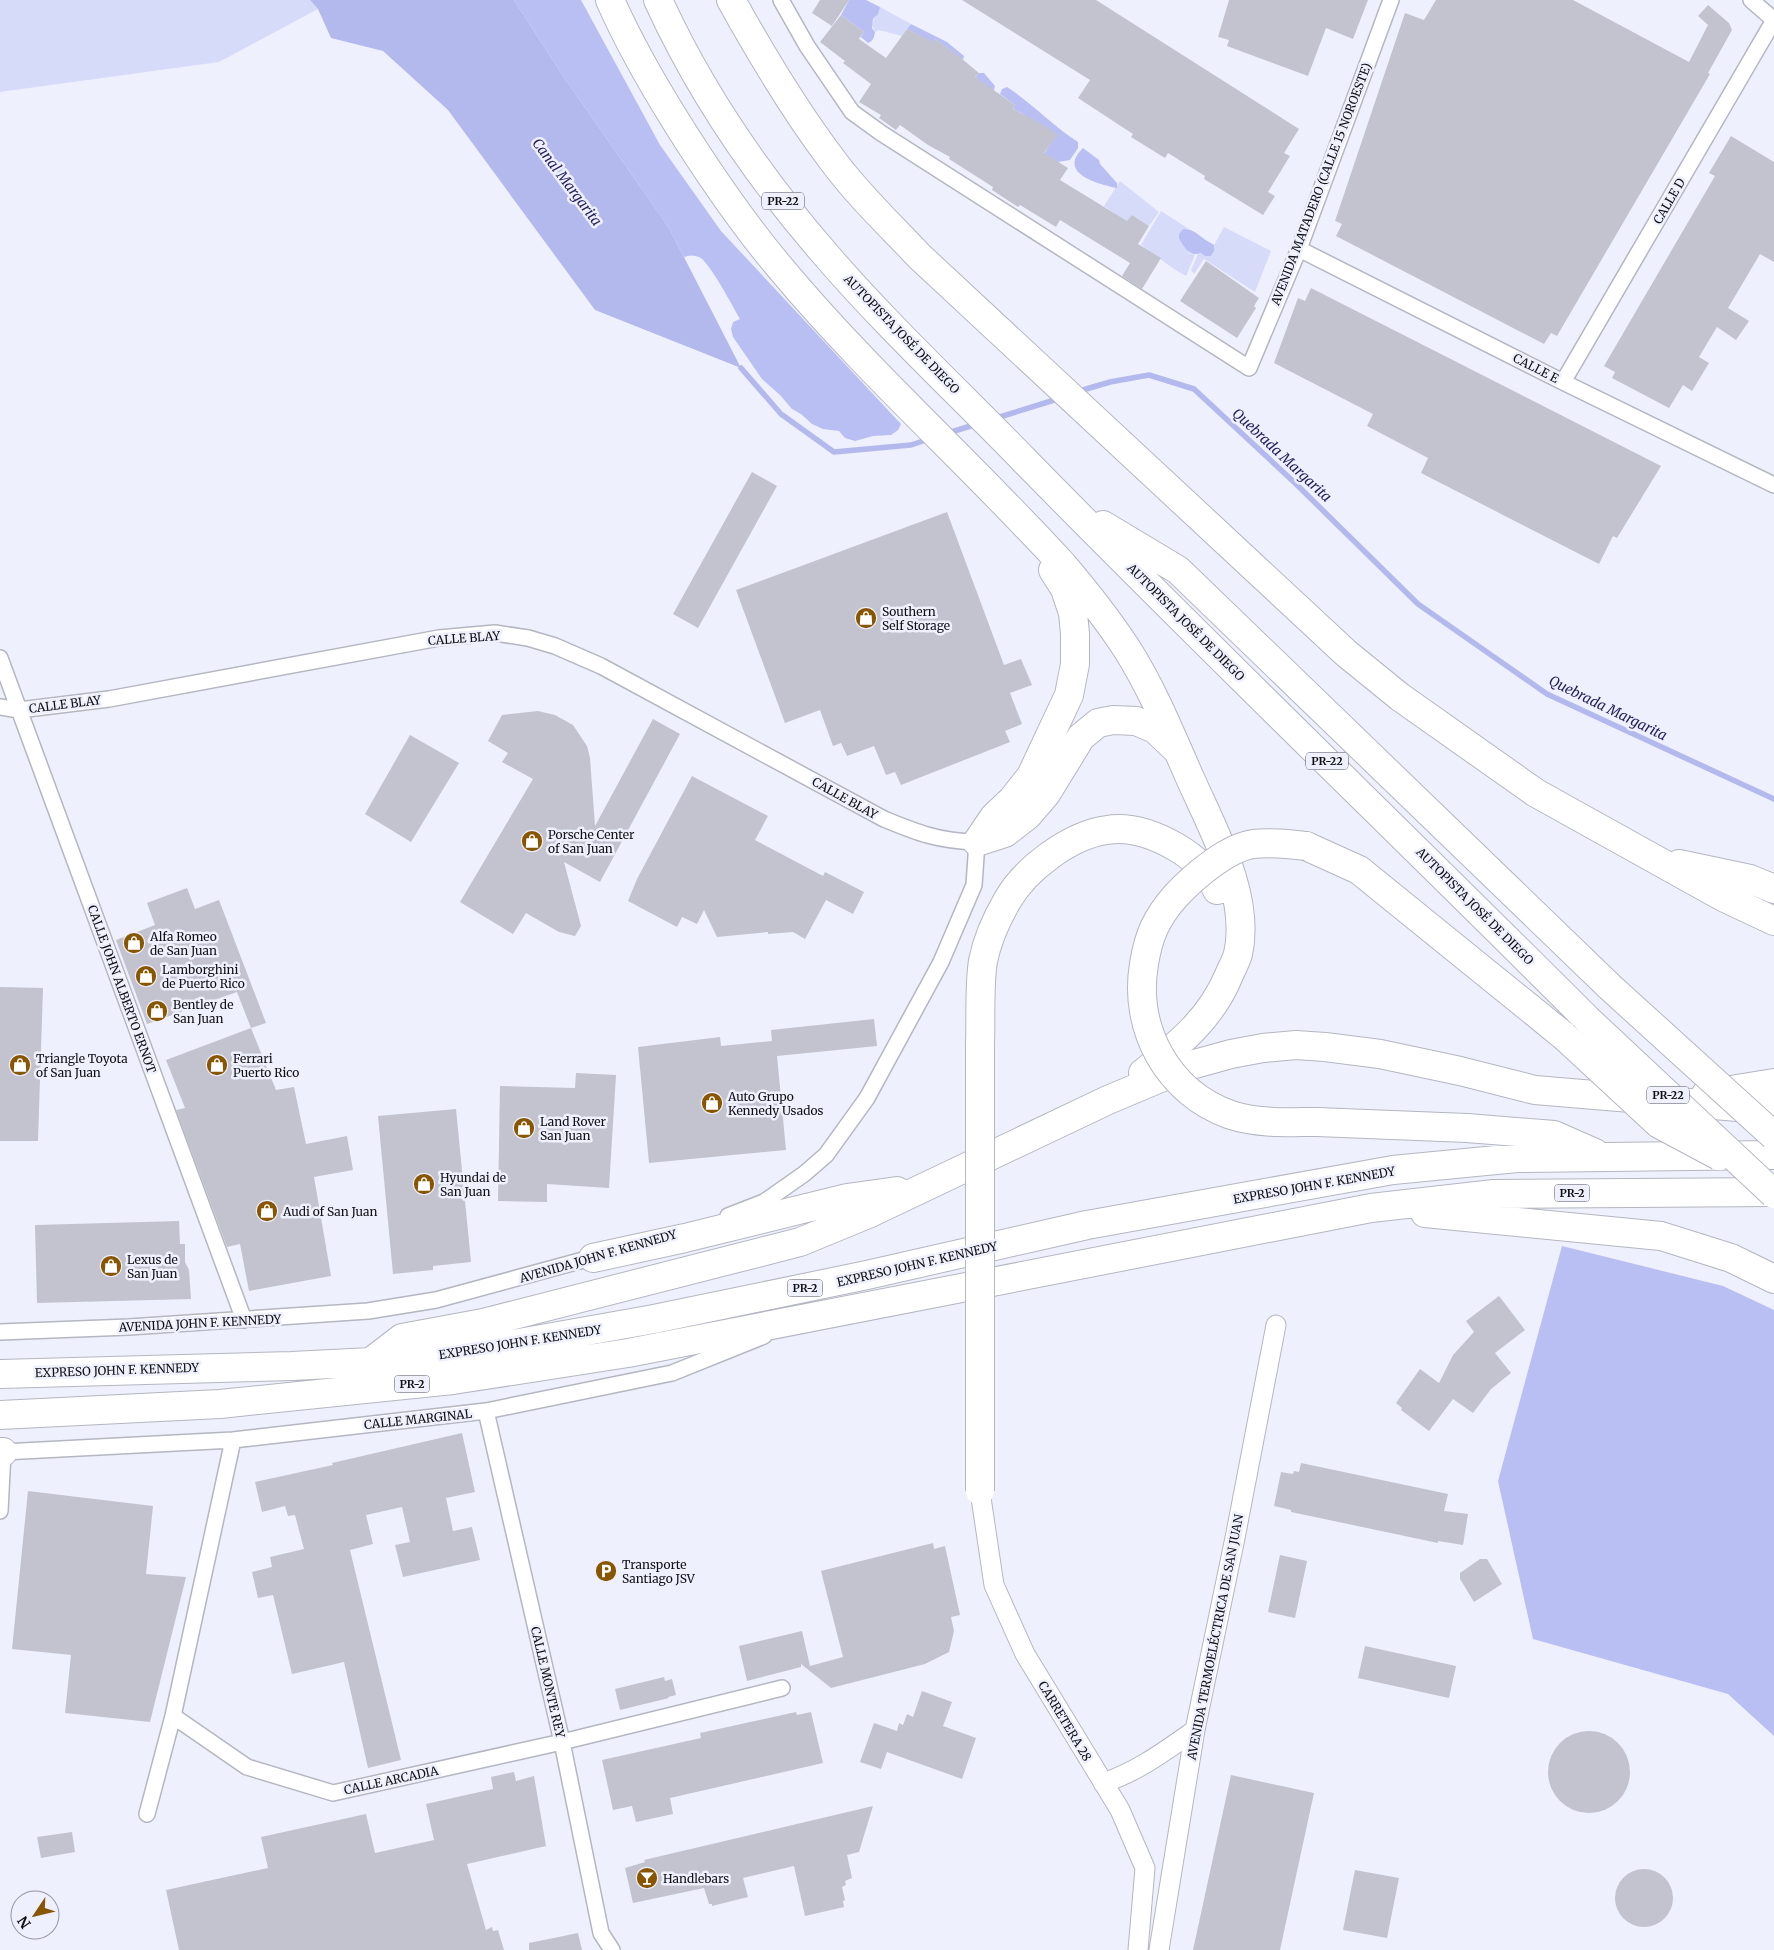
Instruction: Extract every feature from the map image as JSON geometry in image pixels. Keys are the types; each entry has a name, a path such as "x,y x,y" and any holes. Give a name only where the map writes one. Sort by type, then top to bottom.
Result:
{"highway":[{"path":"610,0 642,64 702,164 748,227 782,270 897,394 1069,572 1127,650 1160,710 1216,836 1233,882 1239,908 1241,936 1237,956 1224,988 1208,1013 1182,1042 1108,1100"},
{"name":"AUTOPISTA JOSÉ DE DIEGO","path":"658,0 706,90 734,133 787,206 826,254 884,319 1587,1019 1749,1172 1774,1193"},
{"path":"731,0 779,81 832,160 919,256 1347,654 1400,697 1536,793 1723,898 1774,922"},
{"path":"977,842 994,817 1012,800 1031,776 1068,695 1075,664 1075,634 1065,589 1042,553 997,496"},
{"path":"1068,504 1178,570 1610,987 1774,1136"},
{"path":"977,842 1005,833 1028,815 1046,794 1081,737 1098,723 1114,720 1136,721 1155,729 1179,753"},
{"path":"980,1491 980,1044 984,960 997,921 1008,899 1029,874 1049,857 1078,839 1107,830 1138,831 1167,842 1197,861 1216,886 1226,911 1230,946 1224,988"},
{"path":"1603,1157 1554,1135 1467,1128 1258,1121 1230,1114 1194,1096 1178,1083 1163,1064 1153,1044 1142,1005 1141,989 1146,951 1154,929 1174,896 1186,884 1211,864 1232,852 1251,844 1278,842 1306,846 1359,870 1564,1036 1659,1124 1749,1172"},
{"path":"1648,857 1750,879 1774,889"},
{"path":"371,1362 402,1338 483,1323 800,1242 868,1214 1108,1100 1191,1065 1246,1051 1296,1045 1325,1047 1380,1054 1460,1071 1535,1090 1774,1110"},
{"path":"1660,1101 1774,1083"},
{"name":"EXPRESO JOHN F. KENNEDY","path":"0,1374 371,1362 490,1348 584,1333 867,1275 1087,1225 1393,1170 1517,1158 1774,1155"},
{"path":"593,1258 685,1238 846,1198 928,1186"},
{"name":"PR-2","path":"0,1415 220,1404 453,1380 628,1353 1371,1208 1494,1194 1774,1193"},
{"path":"1371,1208 1661,1236 1731,1258 1774,1279"}],"street":[{"name":"AVENIDA MATADERO (CALLE 15 NOROESTE)","path":"782,0 794,25 852,112 881,133 1249,368 1299,249 1391,0"},
{"path":"1751,0 1774,20"},
{"name":"CALLE D","path":"1563,382 1774,20"},
{"name":"CALLE E","path":"1299,249 1563,382 1774,485"},
{"name":"CALLE BLAY","path":"0,708 19,710 109,699 439,638 495,633 528,638 555,646 601,666 884,819 933,838 977,842"},
{"name":"CALLE JOHN ALBERTO ERNOT","path":"0,658 244,1320"},
{"name":"AVENIDA JOHN F. KENNEDY","path":"0,1332 130,1327 368,1311 436,1300 703,1226 764,1202 804,1174 826,1155 867,1098 941,962 974,885 977,842"},
{"name":"CALLE MARGINAL","path":"2,1452 233,1440 486,1411 672,1373 819,1315"},
{"name":"AVENIDA TERMOELÉCTRICA DE SAN JUAN","path":"1159,1950 1195,1730 1235,1538 1276,1325"},
{"name":"CALLE MONTE REY","path":"486,1411 562,1742 601,1933 612,1950"},
{"path":"146,1814 173,1716 233,1440"},
{"path":"0,1511 2,1452"},
{"name":"CARRETERA 28","path":"980,1491 994,1585 1025,1654 1120,1810 1145,1868 1138,1950"},
{"name":"CALLE ARCADIA","path":"173,1716 247,1767 332,1793 562,1742 782,1688"},
{"path":"1103,1783 1124,1776 1154,1759 1195,1730"}],"shaded area":[{"path":"0,0 310,0 318,9 219,62 0,92"},
{"path":"514,0 581,0 660,145 721,231 901,424 898,430 891,435 873,436 855,441 845,438 839,431 823,429 812,424 792,409 762,379 733,337 731,329 733,322 740,319 715,275 699,257 692,255 684,257 669,228 561,73"},
{"path":"849,0 866,0 880,7 878,14 873,19 874,38 868,43 861,37 864,32 841,15"},
{"path":"880,7 911,24 902,36 879,30 875,32 872,24"},
{"path":"911,24 947,42 964,56 963,60 935,39 933,43 907,29"},
{"path":"979,73 984,73 995,86 977,114 973,80"},
{"path":"1007,87 1078,142 1078,148 1070,160 1058,162 1043,155 1057,135 1022,121 1025,115 1013,109 1015,105 1000,94 1002,89"},
{"path":"1083,148 1099,160 1100,164 1117,183 1117,188 1100,184 1077,171 1076,157"},
{"path":"1120,181 1159,212 1149,226 1132,215 1127,222 1104,206"},
{"path":"1161,211 1189,229 1183,229 1179,239 1189,253 1195,255 1186,276 1141,245"},
{"path":"1224,227 1271,251 1255,292 1204,259 1194,274 1191,270 1198,254 1202,253 1205,256 1211,256 1214,251 1214,245"},
{"path":"1183,229 1194,232 1214,245 1214,251 1211,256 1205,256 1201,253 1190,253 1179,239 1179,234"},
{"path":"1562,1246 1723,1286 1774,1310 1774,1736 1728,1694 1533,1639 1498,1481"}],"water":[{"name":"Canal Margarita","path":"310,0 514,0 561,73 669,228 741,368 595,310 448,110 383,51 331,38 318,9"}],"building":[{"path":"820,0 849,0 832,26 812,13"},
{"path":"962,0 1096,0 1299,129 1284,153 1290,156 1268,192 1275,196 1263,215 1204,179 1205,176 1168,153 1165,158 1131,137 1133,134 1078,98 1090,80"},
{"path":"1229,0 1368,0 1353,39 1326,28 1308,76 1227,46 1229,40 1218,37"},
{"path":"1436,0 1573,0 1689,62 1708,25 1698,16 1708,5 1729,23 1732,30 1708,73 1710,74 1557,336 1551,333 1544,344 1336,236 1342,224 1335,221 1405,13 1424,20"},
{"path":"841,15 864,32 859,39 886,58 907,29 933,42 935,39 979,73 975,77 1015,105 1013,109 1037,121 1058,135 1044,153 1068,168 1060,180 1127,221 1132,215 1149,226 1138,244 1161,258 1142,289 1122,276 1130,263 1060,220 1056,227 1020,205 1018,207 992,190 993,187 949,159 950,157 928,145 900,125 896,130 879,118 881,115 859,102 871,84 843,63 845,61 820,42"},
{"path":"1731,136 1774,162 1774,262 1760,254 1728,308 1749,321 1736,340 1717,327 1699,357 1709,363 1692,391 1683,385 1669,408 1612,378 1615,372 1604,366 1715,176 1709,173"},
{"path":"1206,261 1259,298 1254,306 1256,308 1237,338 1180,301"},
{"path":"1311,288 1661,466 1617,538 1613,536 1599,564 1421,473 1428,458 1367,426 1373,414 1274,363 1298,298 1305,301"},
{"path":"752,472 777,486 698,628 673,614"},
{"name":"Southern Self Storage","path":"947,512 1004,665 1021,659 1032,685 1010,693 1022,724 1005,731 1010,742 901,785 895,772 886,775 874,746 847,756 841,743 833,746 820,710 785,723 736,590"},
{"name":"Porsche Center of San Juan","path":"538,711 555,715 573,725 587,746 590,758 595,826 653,719 680,734 600,882 564,862 581,926 575,936 559,932 526,913 513,934 460,902 533,779 502,762 508,753 488,741 502,715"},
{"path":"410,735 459,763 411,842 365,814"},
{"path":"692,776 768,816 755,840 823,876 825,872 864,892 853,914 826,900 805,939 793,932 768,934 768,932 717,937 704,910 697,924 682,917 677,927 628,901 637,879"},
{"path":"187,888 195,909 219,900 266,1023 251,1028 237,992 147,1024 116,940 155,925 147,903"},
{"name":"Triangle Toyota of San Juan","path":"0,987 43,988 38,1141 0,1141"},
{"name":"Auto Grupo Kennedy Usados","path":"874,1019 877,1046 777,1056 786,1150 649,1163 638,1047 720,1037 721,1046 772,1041 771,1030"},
{"name":"Audi of San Juan","path":"251,1028 276,1090 294,1087 306,1144 347,1136 353,1170 314,1177 331,1276 249,1291 240,1244 227,1247 176,1110 185,1108 166,1060"},
{"path":"576,1073 616,1075 609,1188 547,1184 547,1202 498,1201 500,1086 575,1088"},
{"name":"Hyundai de San Juan","path":"456,1109 471,1262 433,1266 433,1270 393,1274 378,1116"},
{"name":"Lexus de San Juan","path":"179,1221 180,1244 185,1244 185,1262 189,1270 191,1299 37,1303 35,1225"},
{"path":"1499,1296 1525,1330 1495,1353 1511,1373 1491,1389 1473,1413 1453,1399 1429,1431 1401,1410 1402,1408 1396,1403 1420,1369 1439,1383 1453,1355 1474,1332 1466,1321"},
{"path":"462,1433 475,1492 446,1498 453,1531 472,1527 480,1560 403,1577 395,1545 410,1542 402,1507 366,1515 373,1544 350,1550 401,1760 368,1768 344,1662 292,1674 273,1595 258,1598 252,1572 272,1567 270,1557 304,1549 295,1515 288,1516 285,1506 262,1512 255,1482"},
{"path":"1301,1463 1448,1494 1444,1511 1468,1514 1463,1545 1438,1541 1438,1543 1291,1512 1291,1510 1274,1506 1281,1472 1293,1474 1294,1471 1299,1472"},
{"path":"28,1491 153,1506 146,1574 186,1577 150,1722 65,1713 71,1655 12,1649"},
{"path":"933,1543 934,1549 945,1546 960,1615 951,1617 954,1631 949,1652 925,1664 831,1688 801,1664 801,1667 747,1681 739,1646 802,1631 810,1666 843,1657 821,1571"},
{"path":"1280,1555 1307,1561 1295,1618 1268,1612"},
{"path":"1480,1559 1487,1559 1502,1584 1474,1602 1460,1579 1460,1573"},
{"path":"1365,1646 1456,1666 1449,1698 1358,1678"},
{"path":"664,1677 665,1681 672,1679 676,1695 620,1710 615,1689"},
{"path":"922,1691 952,1702 943,1726 976,1738 962,1779 887,1752 881,1769 860,1762 874,1723 897,1731 899,1723 903,1725 907,1714 913,1717"},
{"path":"796,1712 797,1715 811,1712 823,1763 670,1798 673,1814 636,1822 632,1806 613,1810 602,1760 701,1738 700,1733"},
{"path":"1589,1731 1605,1734 1618,1743 1627,1756 1630,1772 1627,1788 1618,1801 1605,1810 1589,1813 1573,1810 1560,1801 1551,1788 1548,1772 1551,1756 1560,1743 1573,1734"},
{"path":"514,1772 516,1781 534,1776 546,1846 467,1864 486,1930 492,1927 493,1931 498,1930 504,1950 179,1950 166,1890 268,1868 261,1837 366,1814 375,1853 434,1840 426,1804 493,1789 491,1777"},
{"path":"1231,1775 1314,1793 1280,1950 1193,1950"},
{"path":"873,1806 859,1852 847,1855 852,1878 845,1881 846,1885 842,1887 845,1900 843,1901 844,1907 805,1916 794,1866 743,1878 748,1897 712,1906 712,1904 709,1904 704,1888 633,1903 625,1868 645,1862 644,1860"},
{"path":"72,1832 75,1852 41,1858 37,1837"},
{"path":"1638,1869 1650,1869 1665,1877 1673,1892 1673,1904 1665,1919 1650,1927 1638,1927 1623,1919 1615,1904 1615,1892 1623,1877"},
{"path":"1355,1870 1399,1878 1387,1938 1343,1930"},
{"path":"578,1933 582,1950 529,1950 529,1943"}],"waterway":[{"name":"Quebrada Margarita","path":"741,368 781,414 834,452 911,445 929,439"},
{"name":"Quebrada Margarita","path":"1076,392 1110,382 1149,375 1194,389 1295,483 1418,604 1547,694 1774,799"},
{"name":"Quebrada Margarita","path":"993,419 1061,398"},
{"name":"Quebrada Margarita","path":"948,433 977,424"}],"place":[{"name":"Southern Self Storage","path":"866,618"},
{"name":"Porsche Center of San Juan","path":"532,841"},
{"name":"Alfa Romeo de San Juan","path":"134,943"},
{"name":"Lamborghini de Puerto Rico","path":"146,976"},
{"name":"Bentley de San Juan","path":"157,1011"},
{"name":"Triangle Toyota of San Juan","path":"20,1065"},
{"name":"Ferrari Puerto Rico","path":"217,1065"},
{"name":"Auto Grupo Kennedy Usados","path":"712,1103"},
{"name":"Land Rover San Juan","path":"524,1128"},
{"name":"Hyundai de San Juan","path":"424,1184"},
{"name":"Audi of San Juan","path":"267,1211"},
{"name":"Lexus de San Juan","path":"111,1266"},
{"name":"Transporte Santiago JSV","path":"606,1571"},
{"name":"Handlebars","path":"647,1878"}]}
